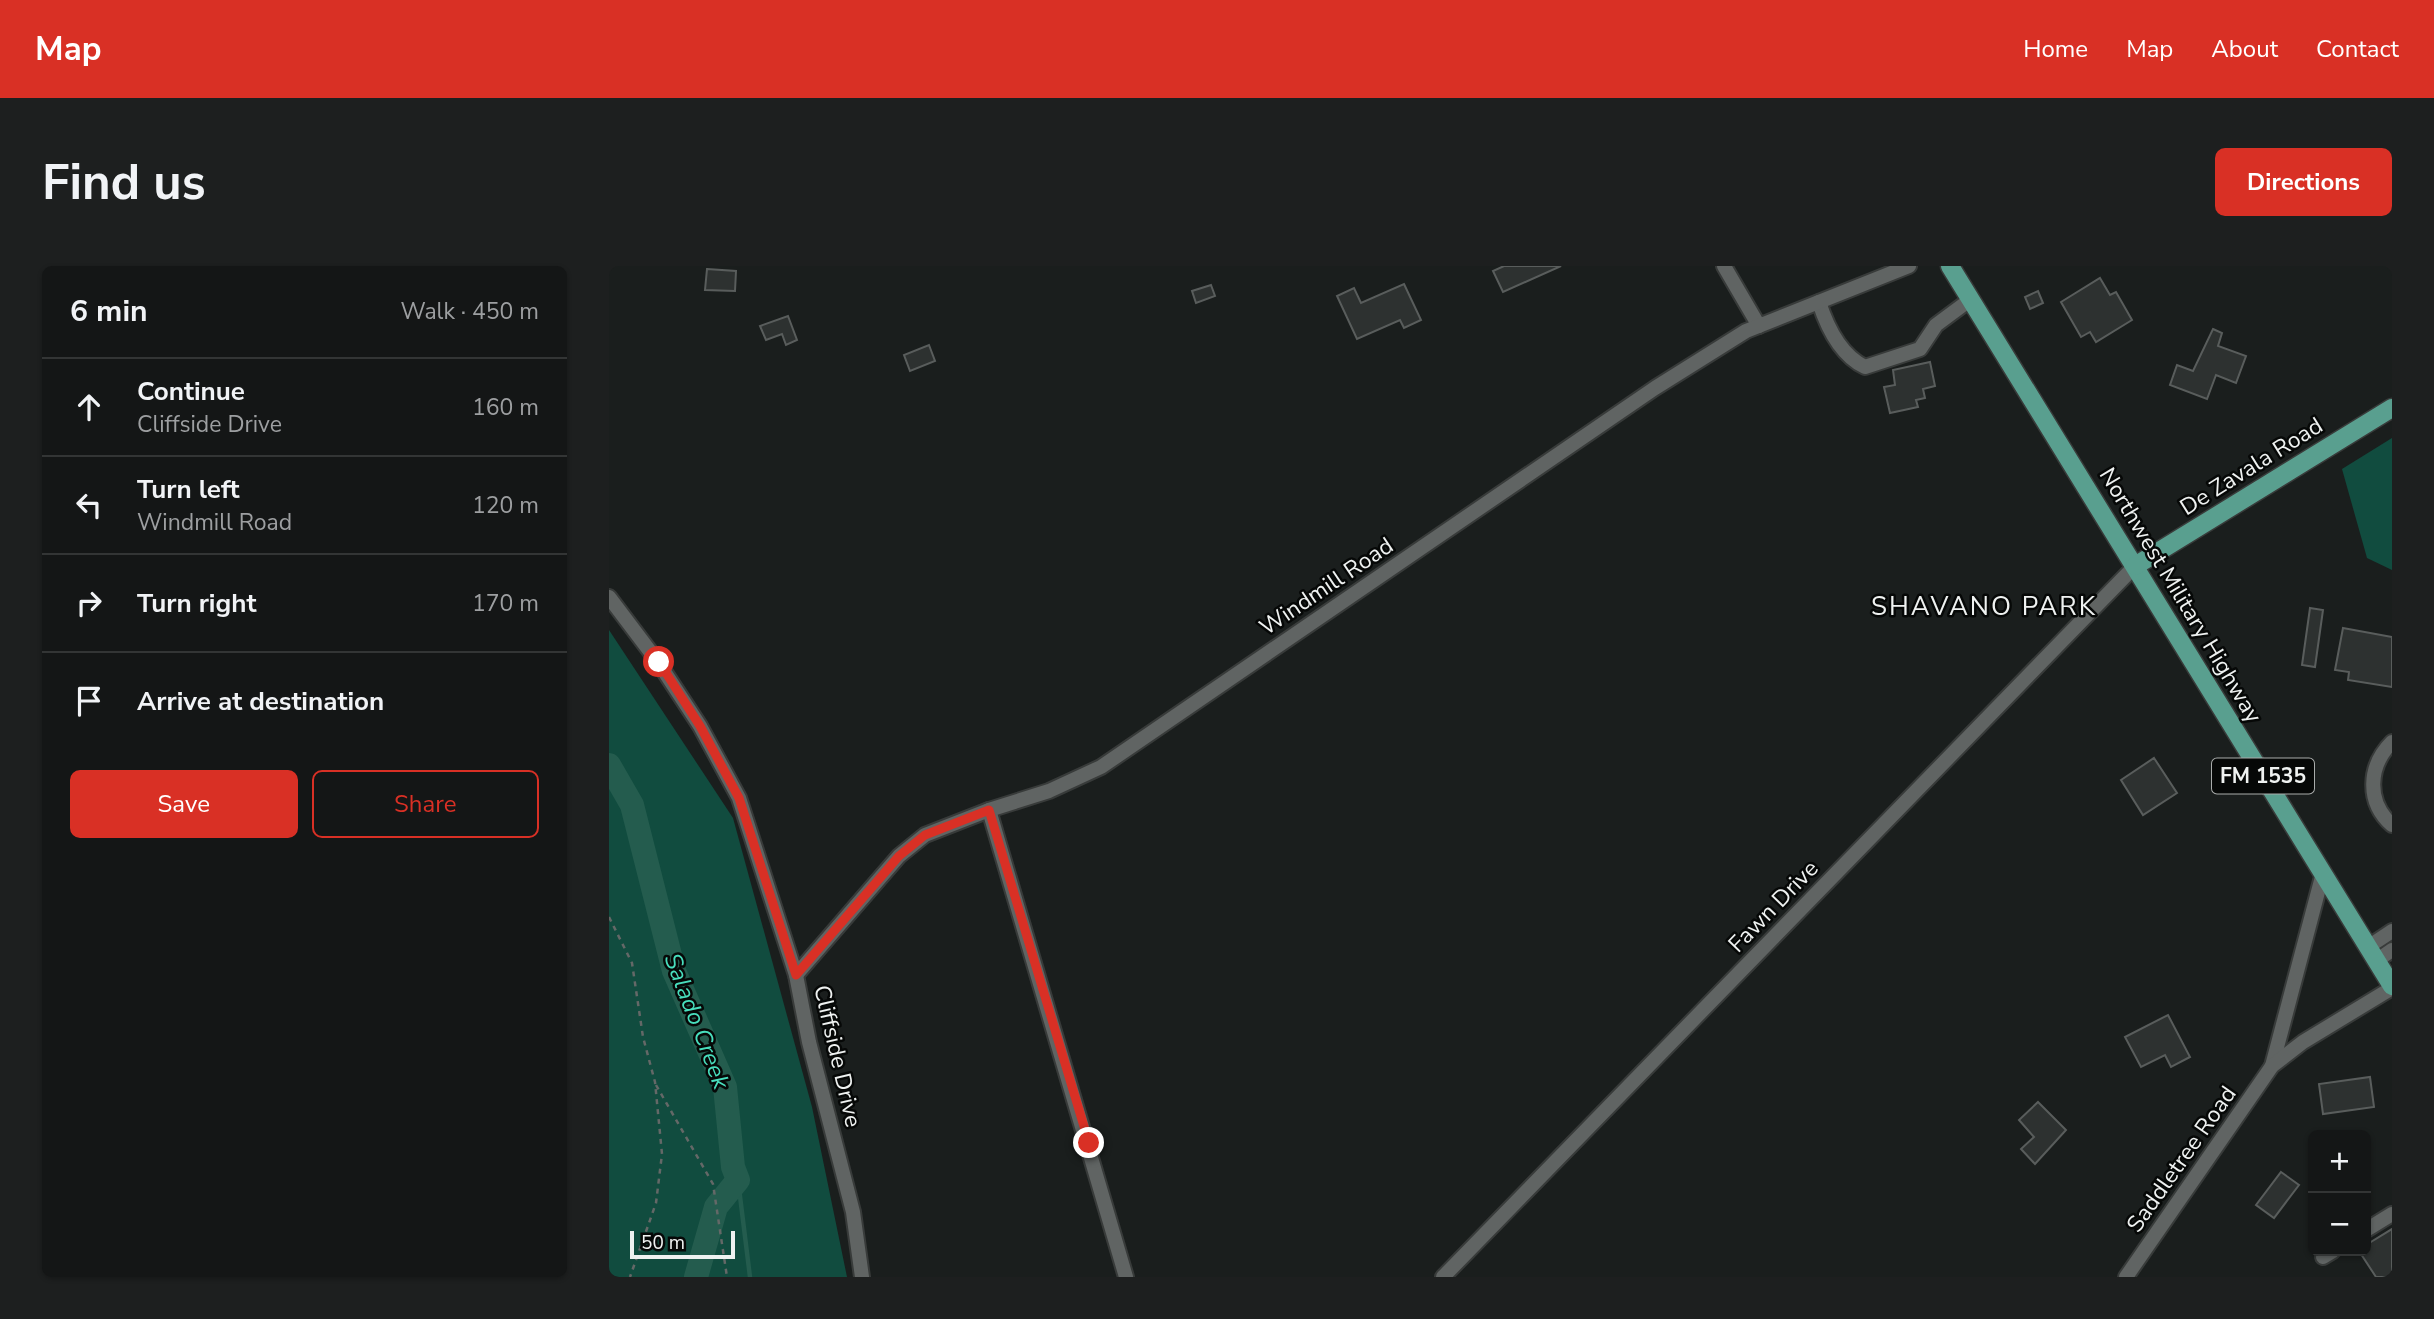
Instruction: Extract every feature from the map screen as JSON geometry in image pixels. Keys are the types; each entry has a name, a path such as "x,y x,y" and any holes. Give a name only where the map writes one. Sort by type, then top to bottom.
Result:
{"main road":[{"name":"Northwest Military Highway","path":"1950,266 2392,987"},
{"name":"De Zavala Road","path":"2135,566 2392,408"}],"street":[{"path":"1724,266 1759,326"},
{"name":"Windmill Road","path":"796,975 899,856 925,835 989,810 1049,791 1114,760 1655,388 1759,326 1909,266"},
{"path":"1819,302 1827,329 1855,362 1865,367 1920,349 1936,325 1971,299"},
{"name":"Fawn Drive","path":"1443,1277 2135,566"},
{"name":"Cliffside Drive","path":"609,597 659,662 725,768 750,831 796,975 809,1042 853,1212 862,1277"},
{"path":"2392,742 2378,760 2373,790 2381,813 2392,825"},
{"path":"989,810 1126,1277"},
{"name":"Saddletree Road","path":"2272,1066 2285,1007 2323,873"},
{"path":"2372,954 2392,932"},
{"path":"2372,954 2392,950"},
{"name":"Saddletree Road","path":"2126,1277 2272,1066 2303,1041 2392,987"},
{"path":"2371,1227 2392,1214"}],"path":[{"path":"609,917 632,963 643,1037 655,1082 662,1154 649,1229 630,1277"},
{"path":"655,1082 713,1184 727,1277"}],"green space":[{"path":"2392,438 2392,570 2367,558 2342,469"},
{"path":"609,630 733,818 812,1107 847,1277 609,1277"}],"building":[{"path":"1504,266 1561,266 1503,292 1493,271"},
{"path":"707,269 736,271 735,291 705,290"},
{"path":"2100,278 2110,295 2116,292 2132,320 2096,342 2090,332 2081,337 2061,302"},
{"path":"1404,284 1421,320 1404,328 1400,320 1357,339 1337,296 1354,288 1361,303"},
{"path":"1211,285 1215,296 1196,303 1192,291"},
{"path":"2038,291 2043,303 2030,309 2025,297"},
{"path":"788,316 797,340 786,345 782,334 766,340 760,326"},
{"path":"2213,329 2222,333 2218,346 2246,356 2236,383 2216,375 2207,399 2170,385 2177,365 2193,371"},
{"path":"929,345 935,361 910,371 904,355"},
{"path":"1930,362 1935,386 1923,389 1925,398 1916,400 1918,407 1890,413 1884,387 1895,385 1893,370"},
{"path":"2310,608 2323,610 2315,667 2302,665"},
{"path":"2343,628 2392,637 2392,687 2348,680 2349,672 2335,670"},
{"path":"2154,758 2177,793 2143,815 2121,780"},
{"path":"2168,1015 2190,1057 2171,1067 2165,1055 2141,1067 2125,1037"},
{"path":"2370,1077 2374,1107 2323,1114 2319,1084"},
{"path":"2038,1102 2066,1130 2035,1164 2021,1149 2034,1137 2019,1120"},
{"path":"2281,1172 2299,1185 2274,1218 2256,1205"},
{"path":"2392,1229 2392,1277 2376,1277 2362,1256 2371,1256 2371,1242"}],"waterway":[{"name":"Salado Creek","path":"609,765 632,805 674,971 725,1087 733,1167 738,1180 716,1207 696,1277"},
{"path":"738,1180 750,1277"}],"district":[{"name":"SHAVANO PARK","path":"1984,606"}],"route":[{"path":"659,662 720,759 739,798 796,975 899,856 925,835 989,810 1045,1005 1089,1143"}]}
